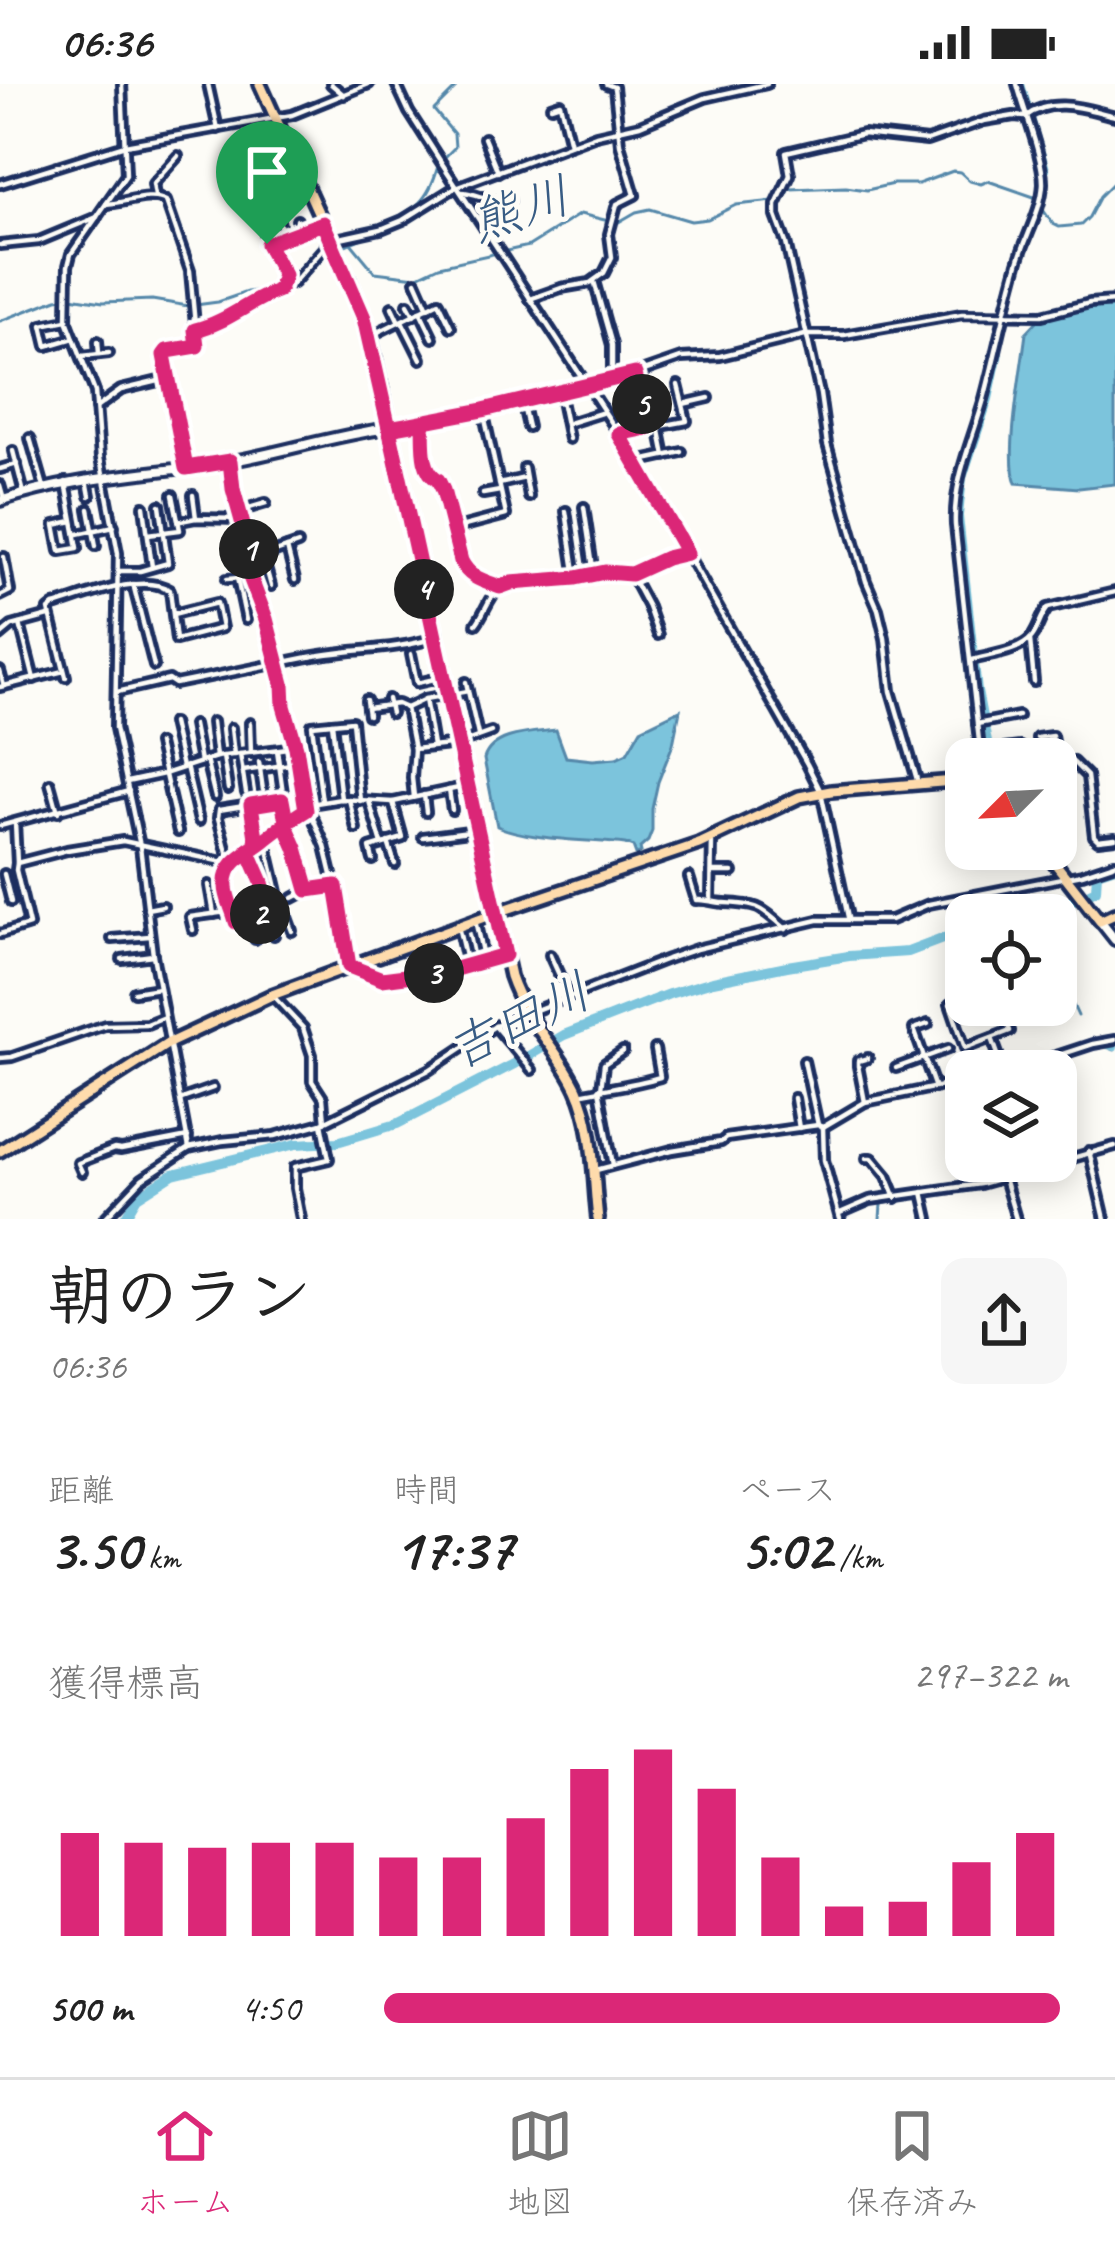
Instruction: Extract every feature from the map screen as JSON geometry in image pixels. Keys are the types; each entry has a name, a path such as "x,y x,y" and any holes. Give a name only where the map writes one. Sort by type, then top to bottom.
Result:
{"main road":[{"path":"260,84 370,336 505,955 526,1012 579,1094 587,1122 598,1219"},
{"path":"0,1150 170,1043 272,994 712,838 780,805 821,792 945,781"},
{"path":"1060,870 1096,917 1115,914"}],"street":[{"path":"122,84 126,175 71,254 67,320 95,392 118,571 116,728 189,1148"},
{"path":"208,84 218,129"},
{"path":"331,84 344,95"},
{"path":"0,184 124,146 306,111 369,84"},
{"path":"396,84 458,189 619,434 821,792 848,920"},
{"path":"530,299 604,273 612,257 609,234 617,202 635,195 620,144 614,87 606,84"},
{"path":"195,330 213,326 293,283 333,246 404,220 458,189 569,144 640,124 705,98 767,84"},
{"path":"982,738 955,495 1017,264 1039,203 1041,167 1017,84"},
{"path":"550,106 560,104 569,144"},
{"path":"918,783 891,691 881,623 827,445 820,394 776,216 790,175 786,152 863,134 927,141 984,121 1025,117 1035,109 1056,105 1115,116"},
{"path":"484,138 498,172"},
{"path":"155,196 153,184 178,156"},
{"path":"458,189 493,202 510,200"},
{"path":"273,195 283,238"},
{"path":"106,205 155,196 166,201 190,271 197,346 164,355 186,468"},
{"path":"255,198 267,244 284,275 280,287"},
{"path":"0,245 38,241 97,218"},
{"path":"297,220 300,232"},
{"path":"267,244 323,223"},
{"path":"594,280 612,345 612,378"},
{"path":"416,281 421,311 433,338"},
{"path":"0,485 2,500 66,482 230,461 483,410 682,358 720,356 806,335 844,334 962,314 1042,315 1115,301"},
{"path":"370,336 439,302 451,327"},
{"path":"408,304 421,311"},
{"path":"392,307 421,359"},
{"path":"67,320 42,325 47,346 74,338"},
{"path":"98,341 99,354"},
{"path":"82,356 109,353"},
{"path":"635,374 648,428"},
{"path":"96,408 121,390 167,379"},
{"path":"619,434 686,421 678,386"},
{"path":"559,391 569,439"},
{"path":"682,404 709,398"},
{"path":"522,401 528,427"},
{"path":"453,530 506,515 483,410"},
{"path":"566,423 604,412"},
{"path":"423,422 426,468 443,490 466,571 500,587"},
{"path":"659,426 665,456"},
{"path":"30,438 44,487"},
{"path":"13,451 24,493"},
{"path":"636,463 682,452"},
{"path":"230,461 247,538 250,577 283,684 305,808 326,846 349,966 382,979 452,970 505,955"},
{"path":"0,469 16,464"},
{"path":"524,468 529,497"},
{"path":"484,494 525,478"},
{"path":"88,479 90,496"},
{"path":"66,482 78,548 60,551 55,525 73,521"},
{"path":"193,495 196,518"},
{"path":"148,534 180,530 173,496"},
{"path":"239,511 266,503"},
{"path":"118,571 168,563 160,505"},
{"path":"144,506 152,567"},
{"path":"584,507 594,574"},
{"path":"89,509 96,547"},
{"path":"566,511 576,578"},
{"path":"178,522 241,519"},
{"path":"76,535 114,526"},
{"path":"250,561 298,544"},
{"path":"287,548 296,580"},
{"path":"476,623 492,594 511,583 631,574 687,553"},
{"path":"0,596 10,591 4,555"},
{"path":"263,557 271,586"},
{"path":"631,574 658,634"},
{"path":"226,579 250,577"},
{"path":"237,578 246,620"},
{"path":"133,584 154,666"},
{"path":"0,671 2,687 65,674 49,610 133,584 163,585 170,590 176,640 222,628 217,603 173,614"},
{"path":"1034,682 1030,640 1041,615 1048,608 1115,592"},
{"path":"240,597 256,594"},
{"path":"0,636 12,626 50,616"},
{"path":"20,624 34,679"},
{"path":"115,693 327,655 402,648 435,638"},
{"path":"974,659 1030,640"},
{"path":"411,654 417,682 443,677"},
{"path":"466,682 478,736"},
{"path":"367,708 406,708 425,699 468,691"},
{"path":"425,699 433,746"},
{"path":"406,708 414,749 414,797"},
{"path":"982,724 1018,716"},
{"path":"322,801 312,725 352,721 360,801"},
{"path":"212,722 228,789"},
{"path":"172,723 199,821"},
{"path":"250,723 251,753"},
{"path":"332,723 345,799 356,829"},
{"path":"193,725 215,797"},
{"path":"231,728 246,793"},
{"path":"414,749 458,744 491,732"},
{"path":"1036,738 1052,738"},
{"path":"158,744 178,832"},
{"path":"127,782 219,757 296,747"},
{"path":"277,750 286,822 308,890"},
{"path":"243,771 259,765 298,763"},
{"path":"259,765 263,790"},
{"path":"1077,767 1087,776 1094,836 1098,840 1115,838"},
{"path":"50,783 58,812"},
{"path":"267,911 236,922 225,884 232,864 305,808 345,799 393,802 468,786"},
{"path":"449,790 452,810"},
{"path":"0,826 129,791"},
{"path":"424,795 426,812"},
{"path":"232,864 217,813 282,800"},
{"path":"369,801 394,864"},
{"path":"373,860 370,848 403,838 393,802"},
{"path":"251,805 292,931"},
{"path":"0,934 29,925 16,866 15,823"},
{"path":"422,838 477,830"},
{"path":"712,838 712,899"},
{"path":"11,902 2,875 67,850 123,841 232,864"},
{"path":"248,850 262,882 274,935"},
{"path":"104,1219 155,1168 189,1148 275,1136 323,1122 429,1070 495,1026 696,949 818,920 891,920 929,904 1067,880 1115,863"},
{"path":"712,872 734,872"},
{"path":"689,878 696,900 753,905 786,929"},
{"path":"209,885 214,914"},
{"path":"293,898 308,890 336,886"},
{"path":"147,909 164,906"},
{"path":"193,930 190,917 234,911"},
{"path":"1096,917 1115,940"},
{"path":"246,919 255,940"},
{"path":"271,926 288,919"},
{"path":"475,920 484,961"},
{"path":"458,926 467,965"},
{"path":"112,939 150,936"},
{"path":"550,955 569,997"},
{"path":"122,958 153,956"},
{"path":"134,992 159,988"},
{"path":"272,994 303,1028 312,1055 312,1081 323,1098 328,1160 296,1167 301,1219"},
{"path":"0,1058 105,1025 148,1024 164,1017"},
{"path":"928,1024 914,1029 935,1088"},
{"path":"495,1026 530,1068"},
{"path":"958,1026 965,1048 1010,1031 1008,1026"},
{"path":"992,1038 998,1050"},
{"path":"1074,1050 1115,1040"},
{"path":"579,1094 660,1077 655,1049"},
{"path":"896,1068 948,1049"},
{"path":"614,1165 600,1089 604,1064 623,1051"},
{"path":"866,1102 858,1061 868,1058"},
{"path":"804,1061 840,1216 870,1200 981,1182"},
{"path":"592,1171 726,1138 821,1126 866,1102 945,1086"},
{"path":"182,1099 213,1088"},
{"path":"794,1098 799,1128"},
{"path":"82,1172 78,1162 98,1154 188,1137"},
{"path":"1077,1155 1115,1146"},
{"path":"1089,1151 1105,1219"},
{"path":"867,1158 874,1159 887,1176 896,1198"},
{"path":"1005,1182 1016,1219"},
{"path":"923,1192 929,1219"}],"water":[{"path":"1115,305 1115,484 1079,488 1016,483 1013,432 1026,333 1038,320"},
{"path":"680,710 658,782 652,831 641,852 636,855 625,844 541,837 497,826 484,759 495,744 556,730 566,757 616,758 627,753 641,729"}],"waterway":[{"path":"443,159 455,147 454,134 434,110 460,84"},
{"path":"1022,84 1047,169"},
{"path":"383,224 419,203 438,166"},
{"name":"熊川","path":"351,243 375,272 416,277 439,266 529,246 580,214 617,223 650,209 691,221 708,219 736,205 783,200 790,189 867,190 918,184 953,171 970,181 988,181 1034,197 1059,227 1081,225 1115,181"},
{"name":"熊川","path":"338,248 367,236"},
{"name":"熊川","path":"313,264 329,251"},
{"name":"熊川","path":"0,321 71,297 188,306 218,302 247,292 296,286 307,271"},
{"path":"988,738 960,516 964,478 1000,353"},
{"name":"吉田川","path":"1077,899 1096,890 1097,872 1115,866"},
{"name":"吉田川","path":"124,1219 137,1197 173,1174 296,1144 337,1142 397,1124 564,1035 669,994 787,966 908,952 945,938"},
{"path":"1108,1046 1115,1048"},
{"path":"1111,1049 1115,1050"},
{"path":"880,1219 881,1204 921,1196"}],"route":[{"path":"267,244 284,275 279,290 213,326 195,330 197,346 164,355 186,468 230,461 250,550 250,577 283,684 306,810 286,821 263,843 257,844 245,851 233,864 225,884 236,922 267,911 262,882 248,850 257,844 251,805 282,800 286,821 285,823 308,890 336,886 349,966 382,979 452,970 505,955 389,428 635,374 648,428 619,434 687,553 637,573 605,572 500,587 475,577 461,561 443,490 426,468 423,422 389,428 370,336 323,223 267,244"}]}
